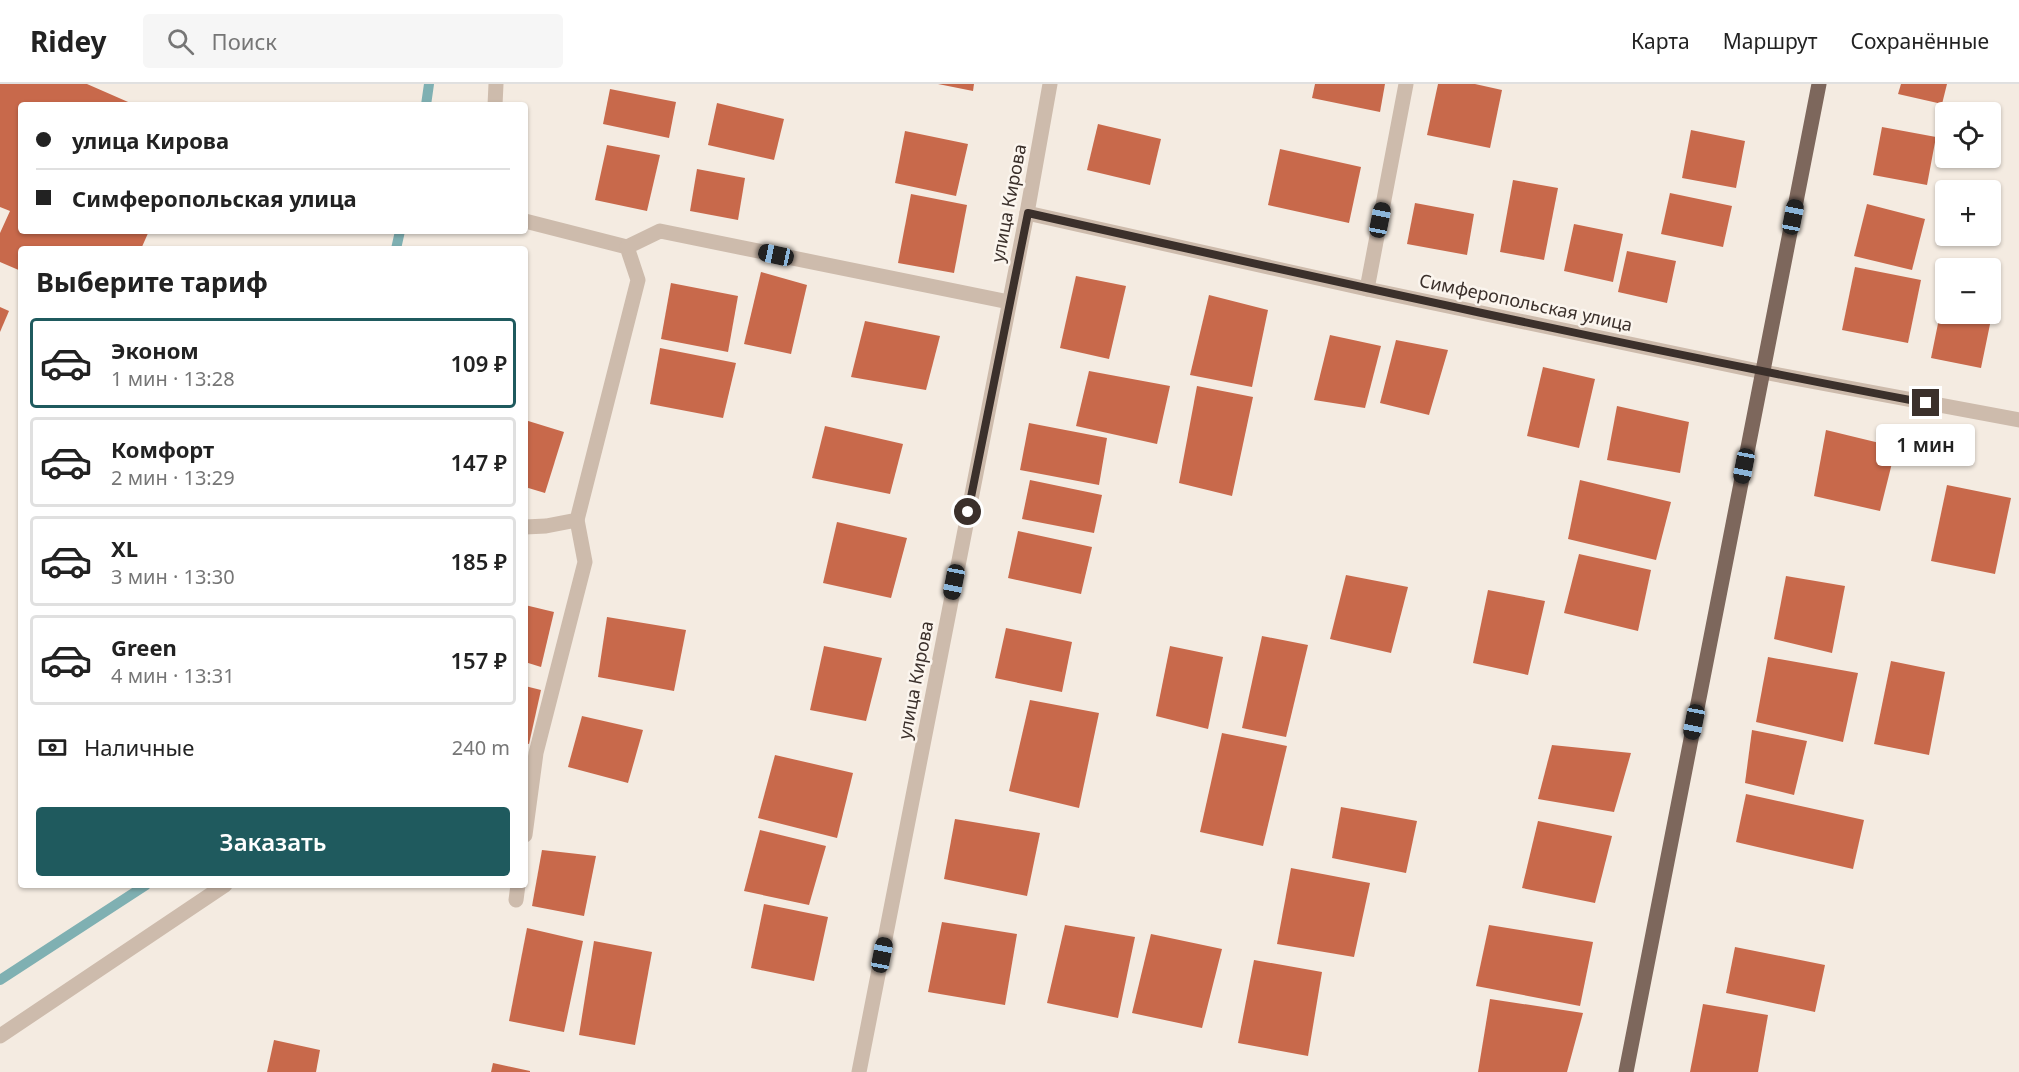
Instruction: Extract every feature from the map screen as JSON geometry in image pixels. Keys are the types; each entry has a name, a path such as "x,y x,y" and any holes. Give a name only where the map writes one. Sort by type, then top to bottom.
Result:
{"main road":[{"path":"1626,1072 1819,84"}],"street":[{"path":"495,102 496,84"},
{"name":"улица Кирова","path":"859,1072 1028,213 1050,84"},
{"path":"1367,289 1406,84"},
{"name":"Симферопольская улица","path":"1028,213 1367,289 1763,372 2019,420"},
{"path":"528,222 627,247 660,231 1009,302"},
{"path":"528,813 536,753 585,562 577,520 638,280 627,247"},
{"path":"528,527 577,520"},
{"path":"0,1036 221,888"}],"building":[{"path":"0,84 87,84 128,102 18,102 18,234 148,234 142,246 18,246 18,270 0,262 0,233 10,211 0,207"},
{"path":"938,84 974,84 973,91"},
{"path":"1315,84 1385,84 1380,112 1312,98"},
{"path":"1438,84 1475,84 1502,90 1490,148 1427,135"},
{"path":"1901,84 1947,84 1942,102 1898,94"},
{"path":"610,89 676,102 669,138 603,124"},
{"path":"717,103 784,119 774,160 708,145"},
{"path":"1098,124 1161,139 1150,185 1087,170"},
{"path":"1882,127 1935,137 1927,185 1873,175"},
{"path":"1691,130 1745,141 1736,188 1682,178"},
{"path":"905,131 968,144 956,196 895,183"},
{"path":"607,145 660,155 647,211 595,200"},
{"path":"1280,149 1361,167 1349,223 1268,205"},
{"path":"697,169 745,178 738,220 690,211"},
{"path":"1513,180 1558,188 1544,260 1500,252"},
{"path":"1670,193 1732,206 1723,247 1661,234"},
{"path":"911,194 967,205 954,273 898,263"},
{"path":"1415,203 1474,214 1467,255 1407,244"},
{"path":"1867,204 1925,219 1912,270 1854,256"},
{"path":"1574,224 1623,234 1613,282 1564,271"},
{"path":"1627,251 1676,261 1667,303 1618,292"},
{"path":"1855,267 1921,280 1908,343 1842,330"},
{"path":"761,272 807,285 791,354 744,344"},
{"path":"1076,276 1126,286 1109,359 1060,348"},
{"path":"671,283 738,296 728,352 661,339"},
{"path":"1209,295 1268,310 1252,387 1190,375"},
{"path":"0,307 9,311 0,332"},
{"path":"865,321 940,336 926,390 851,377"},
{"path":"1938,324 1990,324 1981,368 1931,358"},
{"path":"1330,335 1381,346 1365,408 1314,400"},
{"path":"1396,340 1448,350 1429,415 1380,403"},
{"path":"660,348 736,363 723,418 650,404"},
{"path":"1543,367 1595,379 1579,448 1527,436"},
{"path":"1089,371 1170,386 1157,444 1076,426"},
{"path":"1197,386 1253,397 1232,496 1179,483"},
{"path":"1617,406 1689,422 1680,473 1607,460"},
{"path":"528,421 564,432 545,493 528,488"},
{"path":"1029,423 1107,438 1099,485 1020,470"},
{"path":"825,426 903,444 890,494 812,478"},
{"path":"1826,430 1896,447 1880,511 1814,496"},
{"path":"1030,480 1102,495 1094,533 1022,519"},
{"path":"1580,480 1671,502 1656,560 1568,539"},
{"path":"1947,485 2011,498 1995,574 1931,561"},
{"path":"837,522 907,538 891,598 823,583"},
{"path":"1018,531 1092,547 1081,594 1008,578"},
{"path":"1579,554 1651,570 1638,631 1564,613"},
{"path":"1346,575 1408,587 1391,653 1330,639"},
{"path":"1786,576 1845,586 1832,653 1774,639"},
{"path":"1488,590 1545,601 1528,675 1473,663"},
{"path":"528,606 554,612 541,667 528,663"},
{"path":"607,617 686,630 674,691 598,677"},
{"path":"1006,628 1072,642 1062,692 995,678"},
{"path":"1262,636 1308,645 1286,737 1242,728"},
{"path":"824,646 882,658 866,721 810,710"},
{"path":"1170,646 1223,657 1208,729 1156,716"},
{"path":"1768,657 1858,673 1843,742 1756,722"},
{"path":"1891,661 1945,672 1929,755 1874,744"},
{"path":"528,687 541,690 528,744"},
{"path":"1030,700 1099,713 1079,808 1009,791"},
{"path":"582,716 643,730 628,783 568,767"},
{"path":"1752,730 1807,741 1794,795 1745,783"},
{"path":"1222,733 1287,746 1263,846 1200,832"},
{"path":"1552,745 1631,753 1614,812 1538,799"},
{"path":"775,755 853,773 837,838 758,818"},
{"path":"1746,794 1864,820 1853,869 1736,842"},
{"path":"1341,807 1417,821 1406,873 1332,858"},
{"path":"955,819 1040,833 1027,896 944,879"},
{"path":"1538,821 1612,836 1595,903 1522,888"},
{"path":"760,830 826,846 809,905 744,891"},
{"path":"542,850 596,856 584,916 532,906"},
{"path":"1291,868 1370,883 1354,957 1277,944"},
{"path":"764,904 828,917 814,981 751,968"},
{"path":"942,922 1017,934 1005,1005 928,992"},
{"path":"1065,925 1135,937 1118,1018 1047,1003"},
{"path":"1489,925 1593,942 1580,1006 1476,986"},
{"path":"527,928 583,941 564,1032 509,1021"},
{"path":"1151,934 1222,949 1202,1028 1132,1013"},
{"path":"594,941 652,952 635,1045 579,1035"},
{"path":"1735,947 1825,965 1815,1012 1726,993"},
{"path":"1254,960 1322,972 1308,1056 1238,1043"},
{"path":"1490,999 1583,1013 1567,1072 1478,1072"},
{"path":"1703,1004 1768,1015 1758,1072 1690,1072"},
{"path":"274,1040 320,1050 316,1072 267,1072"},
{"path":"493,1063 530,1071 530,1072 491,1072"}],"waterway":[{"path":"426,102 429,84"},
{"path":"397,246 399,234"},
{"path":"0,980 141,888"}],"route":[{"path":"968,512 1028,213 1367,289 1716,363 1926,403"}]}
